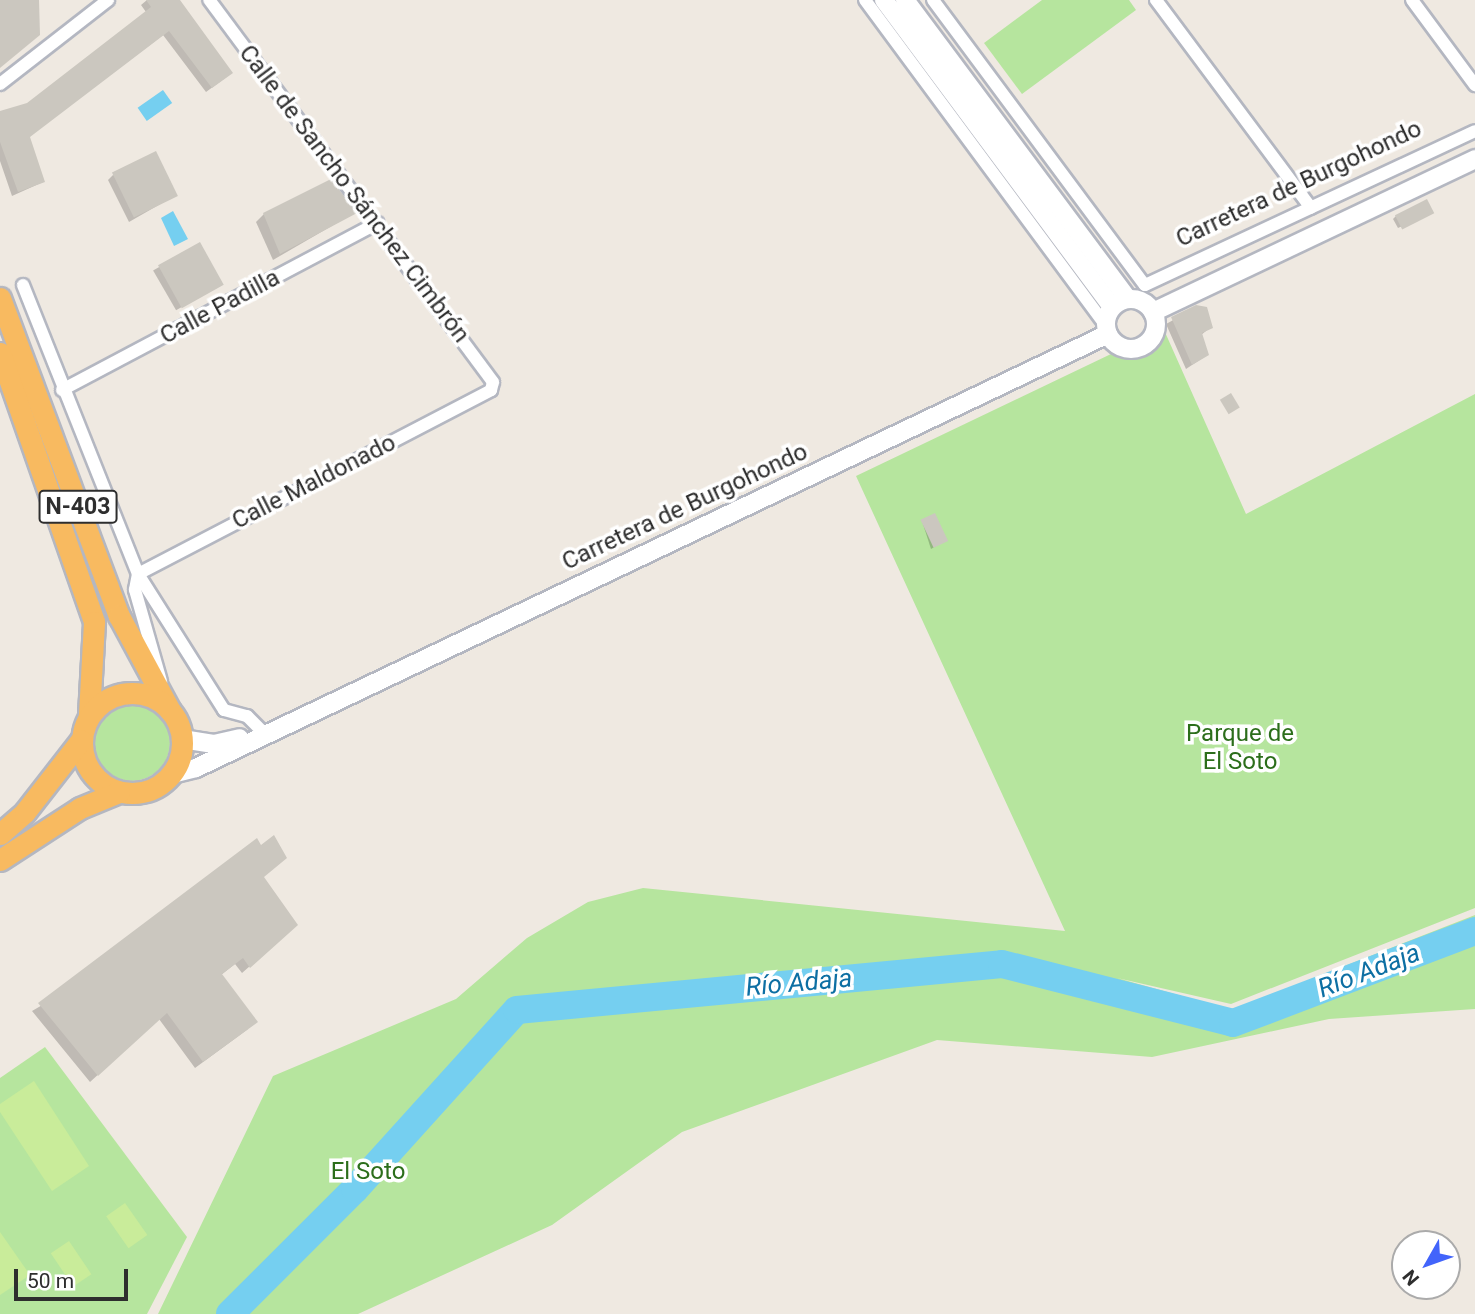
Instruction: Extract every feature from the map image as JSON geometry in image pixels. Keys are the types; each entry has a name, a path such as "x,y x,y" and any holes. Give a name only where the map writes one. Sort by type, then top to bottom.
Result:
{"highway":[{"name":"N-403","path":"0,298 118,616 182,738"},
{"name":"N-403","path":"0,353 94,622 89,715 81,740"},
{"path":"89,715 100,703 131,692 167,705"},
{"path":"0,860 79,808 119,792 147,791 172,774 182,738"},
{"path":"81,740 91,773 119,792"},
{"path":"0,834 25,812 81,740"}],"main road":[{"path":"884,0 1120,303 1153,312 1475,159"},
{"path":"905,0 1120,303"},
{"path":"1120,303 1107,330 1118,346 1141,347 1154,333 1153,312"},
{"name":"Carretera de Burgohondo","path":"172,774 1107,330"},
{"name":"Carretera de Burgohondo","path":"182,738 214,744 282,724"}],"street":[{"path":"0,84 108,0"},
{"name":"Calle de Sancho Sánchez Cimbrón","path":"209,0 493,382 491,390"},
{"path":"865,0 1107,330"},
{"name":"Carretera de Burgohondo","path":"933,0 1145,285 1475,131"},
{"path":"1156,0 1311,208"},
{"path":"1412,0 1475,85"},
{"name":"Calle Padilla","path":"62,390 377,223"},
{"path":"23,285 62,390 138,574 224,710 247,716 261,730"},
{"name":"Calle Maldonado","path":"138,574 491,390"},
{"path":"138,574 135,590 167,705"}],"green space":[{"path":"1042,0 1129,0 1136,10 1022,94 984,43"},
{"path":"1164,330 1246,514 1475,394 1475,908 1231,1004 1117,978 1232,1010 1475,915 1475,1009 1329,1019 1152,1057 937,1040 682,1132 552,1225 358,1314 158,1314 273,1076 456,999 527,938 588,902 643,888 1065,931 856,476 1111,354 1133,356 1159,346"},
{"path":"125,705 139,705 153,711 164,722 170,743 167,758 159,770 139,781 125,781 111,775 100,764 94,750 94,736 100,722 111,711"},
{"path":"45,1047 187,1237 147,1314 0,1314 0,1078"},
{"path":"34,1081 89,1166 52,1191 0,1112 0,1104"},
{"path":"125,1203 147,1235 129,1248 106,1216"},
{"path":"0,1232 30,1275 0,1295"},
{"path":"69,1241 91,1274 73,1286 51,1253"}],"water":[{"path":"163,90 172,103 147,121 138,108"},
{"path":"173,211 188,239 174,246 161,218"}],"building":[{"path":"0,0 39,0 40,35 0,68"},
{"path":"146,0 180,0 233,73 212,88 169,31 30,137 45,182 18,192 0,142 0,111 27,103 151,7"},
{"path":"156,151 178,196 134,217 112,172"},
{"path":"331,179 357,213 280,254 263,213"},
{"path":"1427,199 1434,213 1402,230 1395,215"},
{"path":"200,242 224,285 182,308 158,265"},
{"path":"1196,305 1207,307 1213,328 1202,333 1209,355 1192,365 1171,317"},
{"path":"1231,393 1240,408 1229,414 1220,400"},
{"path":"935,513 948,541 934,548 920,520"},
{"path":"274,835 287,858 264,877 298,925 250,968 243,958 222,974 258,1022 203,1062 167,1013 98,1076 38,1003 257,838 261,845"}],"waterway":[{"name":"Río Adaja","path":"230,1314 355,1189 517,1010 1002,964 1233,1023 1475,931"}],"park label":[{"name":"Parque de El Soto","path":"1240,748"},
{"name":"El Soto","path":"368,1172"}]}
